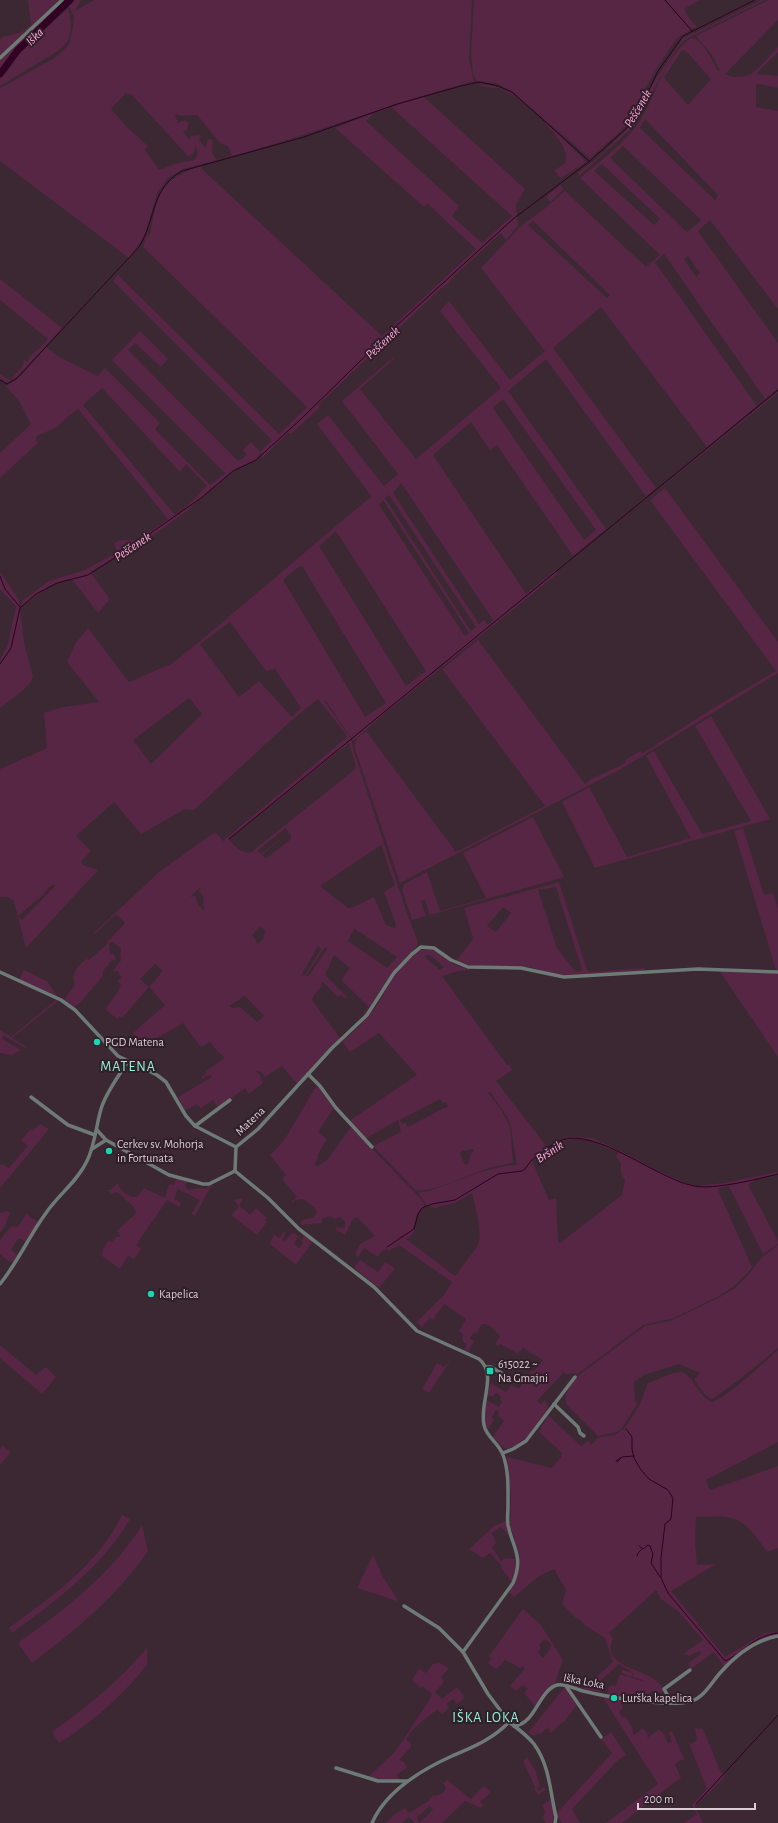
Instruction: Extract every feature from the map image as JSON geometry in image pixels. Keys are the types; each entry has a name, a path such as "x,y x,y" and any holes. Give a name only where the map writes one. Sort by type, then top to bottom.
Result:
{"street":[{"path":"0,58 62,0"},
{"name":"Matena","path":"0,972 68,1005 86,1021 109,1048 118,1056 157,1075 166,1082 186,1116 195,1126 236,1148 258,1129 332,1048 367,1016 394,973 421,947 434,948 451,960 468,967 520,968 564,977 698,969 778,972"},
{"path":"0,1284 14,1266 52,1204 79,1177 92,1149 101,1108 128,1061"},
{"path":"308,1074 320,1086 336,1108 372,1147"},
{"path":"31,1097 68,1125 95,1135"},
{"path":"195,1126 230,1100"},
{"path":"97,1130 106,1140 169,1175 209,1184 235,1171"},
{"path":"92,1149 106,1140"},
{"path":"235,1171 236,1148"},
{"path":"235,1171 268,1198 299,1229 374,1287 416,1331 478,1359 486,1367 488,1381 482,1410 484,1426 486,1433 503,1453 508,1488 508,1524 518,1559 516,1576 507,1593 463,1652"},
{"path":"486,1367 491,1367 510,1378"},
{"path":"503,1453 526,1441 575,1377"},
{"path":"554,1404 578,1427 580,1433 584,1436"},
{"path":"404,1606 439,1628 463,1652 488,1694 509,1722 534,1743 544,1760 549,1778 556,1818 554,1823"},
{"name":"Iška Loka","path":"514,1726 528,1719 553,1688 562,1685 603,1695 653,1702 669,1703 693,1701 698,1698 726,1667 755,1644 778,1636"},
{"path":"669,1703 669,1698 664,1689 690,1670"},
{"path":"566,1686 601,1737"},
{"path":"372,1823 375,1816 387,1801 407,1782 430,1767 487,1740 509,1722"},
{"path":"336,1768 378,1781 407,1782"}],"shaded area":[{"path":"28,0 59,0 0,56 0,39 22,32 31,25"},
{"path":"75,0 81,0 75,11 94,0 472,0 469,60 474,81 232,156 228,146 220,143 197,115 182,116 175,114 178,123 185,120 189,123 187,130 183,131 189,140 191,136 201,135 199,139 204,147 206,146 208,139 211,139 213,142 212,151 217,160 183,169 168,178 157,193 145,235 129,258 0,161 0,88 53,59 69,44 74,16 69,6","holes":["126,93 132,95 188,156 193,154 195,150 194,147 197,149 198,155 194,160 178,163 159,170 145,150 148,146 127,127 111,109"]},
{"path":"474,0 664,0 691,30 677,38 659,65 644,90 632,119 590,158 511,91 496,83 477,81 473,75 471,53"},
{"path":"665,0 700,0 684,9 689,18 697,27 691,29"},
{"path":"762,0 765,0 682,42 673,55 633,127 579,176 578,173 602,154 636,120 652,85 682,39"},
{"path":"769,0 778,0 778,20 725,74 734,77 748,75 761,66 778,47 778,52 756,74 778,76 778,88 758,84 756,85 756,107 778,111 778,309 710,220 698,231 778,343 778,388 765,399 664,254 655,262 757,406 707,447 601,307 553,348 656,488 646,496 546,359 508,391 606,529 573,556 497,445 490,450 471,422 433,455 526,594 556,570 558,573 390,709 353,741 326,701 325,702 351,739 407,913 417,939 417,946 397,967 365,1016 363,1014 369,1007 341,980 350,968 334,955 325,975 347,997 345,998 341,995 338,997 322,981 321,987 314,995 312,1000 340,1038 297,1084 282,1066 265,1077 260,1071 256,1071 262,1078 263,1083 249,1094 245,1088 218,1108 213,1100 201,1108 197,1104 185,1110 178,1097 212,1077 210,1074 202,1079 201,1077 207,1073 206,1071 225,1058 210,1042 201,1047 183,1023 144,1046 133,1033 165,1005 149,987 122,1018 120,1016 117,1019 105,1009 121,985 118,981 121,977 118,971 113,971 121,960 121,948 112,942 109,943 110,954 114,954 116,960 112,960 103,971 103,976 80,1003 74,1007 65,1001 66,997 75,985 73,977 74,974 80,964 86,959 89,960 107,944 107,942 125,923 116,914 95,934 94,933 159,872 215,832 223,841 347,737 345,733 318,699 293,719 194,810 185,809 141,834 114,802 76,836 91,851 81,862 83,865 98,870 26,948 14,901 8,897 0,897 0,769 47,748 44,713 63,707 99,702 67,662 75,644 88,628 129,682 171,664 372,497 317,424 328,415 384,486 398,474 342,401 394,357 395,358 360,389 416,459 501,388 440,311 449,301 510,380 545,351 481,268 523,224 543,210 565,191 646,267 660,255 580,178 612,151 635,128 646,111 662,76 674,55 691,38 695,39 703,46 718,71 720,70 712,55 696,36","holes":["682,50 686,51 711,79 688,105 664,78","645,119 718,195 715,200 640,128","623,146 701,220 687,232 610,158","602,164 660,219 654,225 594,171","533,221 610,295 607,298 528,225","688,256 700,273 696,277 684,259","503,399 596,530 584,540 493,408","401,483 493,620 488,625 484,620 479,624 393,493","389,495 476,627 471,631 385,498","383,500 469,633 465,636 379,505","336,531 426,671 406,686 319,546","302,566 386,703 365,717 283,580 297,568","230,622 266,671 275,669 301,708 292,717 259,681 239,697 200,644","189,698 202,714 151,764 133,740","349,743 356,767 353,771 250,853 238,849 229,839","286,828 289,832 261,854 257,851","288,833 290,833 291,839 268,857 265,858 262,855","381,845 395,885 384,892 396,924 395,928 386,925 374,897 354,907 348,908 320,886","54,884 55,886 22,920 18,916","201,887 199,891 203,896 204,911 198,904 195,896 190,897","260,927 263,928 265,933 263,935 264,938 258,944 252,935","355,929 397,957 387,968 348,941","318,946 321,949 305,975 301,976","325,947 327,949 309,976 306,976","155,964 163,971 149,987 140,979","245,996 264,1016 257,1022 240,1007 232,1008 229,1006"]},
{"path":"63,1 66,3 15,50 7,64 0,70 0,60"},
{"path":"68,8 71,29 66,43 55,53 0,86 0,78 7,72 19,54"},
{"path":"478,84 495,86 510,92 525,105 504,90 481,86"},
{"path":"424,97 525,189 516,205 518,226 506,240 501,233 319,404 319,408 291,434 288,433 262,458 260,453 258,457 259,459 236,469 187,511 145,541 90,572 110,599 98,613 72,579 49,586 22,606 22,601 49,581 85,570 117,552 114,544 117,542 122,540 137,540 168,519 78,409 57,427 37,436 36,438 38,443 0,478 0,453 31,424 19,401 6,386 21,376 46,347 59,357 98,376 105,368 160,423 155,429 210,485 225,473 112,360 140,331 168,359 161,367 135,343 128,350 238,461 247,455 243,450 251,442 260,452 272,440 113,281 117,276 116,273 279,434 307,407 143,247 146,237 150,233 159,198 163,190 177,176 201,166 203,170 382,336 476,249 429,205 427,204 424,207 335,128 374,113 366,121 459,206 452,216 482,243 512,216 391,107","holes":["102,388 180,472 186,464 207,486 185,508 175,515 83,405"]},
{"path":"535,113 586,162 561,178 554,171 565,163 566,152 548,126"},
{"path":"560,185 564,189 550,202 546,197"},
{"path":"0,279 62,328 19,375 7,383 0,378 0,374 11,380 23,365 24,360 27,362 48,339 0,300"},
{"path":"778,391 778,393 627,515"},
{"path":"665,488 778,642 778,673 621,769 400,883 355,749 355,743 358,738 366,731 456,852 545,806 442,669 478,640 585,784 591,779 626,763 625,760 640,751 642,754 710,710 776,671 650,500"},
{"path":"0,572 19,600 24,643 33,676 31,682 20,693 0,708 0,661 8,644 16,606 0,589"},
{"path":"711,716 770,819 595,868 562,802 589,787 627,857 691,838 646,756 654,751 702,834 751,821 695,726"},
{"path":"533,817 564,877 430,915 425,900 421,901 426,916 412,920 402,890 404,884 427,872 440,911 486,898 463,853"},
{"path":"743,828 764,895 773,893 778,909 778,970 776,970 734,831"},
{"path":"559,882 587,970 590,972 644,968 645,970 569,975 552,973 529,967 475,967 456,961 473,939 464,908","holes":["556,887 582,969 580,972 575,971 557,948 538,890","503,907 511,913 496,932 487,926"]},
{"path":"424,949 435,950 453,964 471,970 458,971 442,976 507,1065 510,1065 512,1070 496,1081 548,1148 563,1139 572,1137 592,1138 654,1169 685,1183 696,1186 724,1183 778,1172 778,1174 755,1180 748,1185 778,1241 778,1244 763,1254 729,1186 719,1188 718,1190 752,1267 750,1270 733,1287 717,1297 674,1318 643,1325 578,1374 571,1373 568,1375 559,1370 563,1373 537,1401 541,1404 545,1400 549,1409 525,1439 513,1447 506,1449 492,1438 504,1421 498,1415 499,1412 496,1410 492,1417 494,1420 488,1429 485,1422 485,1399 499,1407 502,1402 500,1400 501,1396 496,1393 493,1397 487,1395 491,1383 506,1392 511,1385 519,1389 531,1371 533,1372 543,1360 523,1348 518,1354 500,1344 498,1346 495,1344 500,1336 492,1327 485,1324 482,1324 476,1334 474,1332 470,1338 474,1341 468,1352 464,1350 467,1344 463,1342 463,1334 459,1331 466,1319 444,1304 435,1316 434,1320 430,1318 422,1327 417,1322 444,1295 452,1282 399,1245 389,1251 386,1249 381,1252 378,1257 364,1248 358,1257 355,1255 360,1244 375,1236 357,1217 353,1219 345,1235 335,1229 337,1227 345,1228 345,1221 339,1217 335,1219 330,1216 322,1219 322,1223 301,1225 301,1221 313,1218 317,1212 314,1207 303,1199 295,1200 292,1203 291,1202 297,1197 282,1179 286,1175 270,1155 286,1137 317,1085 334,1108 318,1132 327,1139 317,1156 318,1158 314,1165 318,1166 327,1160 351,1127 422,1200 425,1207 418,1212 413,1229 415,1232 406,1239 455,1276 471,1255 478,1245 480,1233 472,1193 455,1203 434,1209 431,1206 427,1206 418,1192 432,1190 499,1167 517,1165 511,1127 508,1118 490,1092 488,1093 502,1111 510,1127 513,1162 492,1167 431,1189 415,1190 373,1146 401,1132 398,1120 365,1139 349,1121 417,1075 379,1033 350,1052 342,1041 357,1029 369,1015 402,965 416,953","holes":["425,955 430,955 444,967 440,970 426,958","440,1099 443,1103 446,1102 448,1106 408,1127 405,1122 402,1124 400,1120","577,1139 591,1141 619,1153 616,1156 621,1164 621,1174 625,1180 622,1195 560,1243 558,1241 556,1198 549,1200 532,1161 563,1141","474,1149 471,1153 468,1164 465,1165 460,1153 463,1150 466,1151"]},
{"path":"24,970 47,981 58,997 20,980"},
{"path":"720,971 778,974 778,1057 721,973"},
{"path":"56,1000 58,1001 12,1038 27,1047 25,1048 3,1035 2,1039 21,1050 12,1055 0,1053 0,1030 11,1037"},
{"path":"40,1124 49,1129 0,1188 1,1164 9,1168 28,1146 21,1140 31,1129 32,1131"},
{"path":"176,1178 188,1182 185,1185 188,1190 198,1188 207,1189 207,1186 214,1185 210,1188 195,1216 191,1214 200,1200 178,1189 174,1199 181,1203 179,1207 167,1200 136,1245 141,1249 134,1259 128,1256 120,1269 102,1256 103,1249 108,1241 112,1242 116,1237 121,1237 117,1231 136,1213 134,1207 117,1192 112,1194 107,1190 111,1190 117,1183 122,1191 130,1196 137,1197 144,1188 165,1198 169,1184 174,1185"},
{"path":"241,1198 243,1200 239,1205 250,1215 256,1208 267,1218 265,1220 267,1222 257,1235 231,1215 239,1207 234,1200"},
{"path":"7,1211 10,1213 5,1226 0,1233 0,1213"},
{"path":"26,1214 38,1222 26,1242 19,1238 11,1250 19,1256 14,1262 10,1262 0,1254 0,1240 11,1226 18,1227"},
{"path":"284,1231 286,1232 282,1240 285,1241 292,1233 296,1234 298,1237 294,1244 299,1248 303,1243 301,1240 305,1235 313,1241 296,1265 270,1244 274,1234 279,1238"},
{"path":"778,1245 778,1348 744,1376 713,1399 704,1394 694,1379 700,1373 679,1364 644,1375 634,1382 635,1402 638,1403 621,1429 617,1432 598,1436 566,1404 565,1395 575,1378 645,1326 670,1321 720,1297 735,1288 748,1275 761,1258"},
{"path":"360,1260 378,1272 385,1262 395,1268 379,1288 354,1268"},
{"path":"0,1345 36,1375 46,1367 56,1377 42,1394 0,1358"},
{"path":"778,1350 778,1442 706,1480 710,1490 778,1466 778,1548 767,1552 752,1531 745,1525 731,1518 710,1516 696,1517 695,1540 697,1565 716,1564 671,1591 725,1657 765,1633 778,1632 778,1635 756,1643 743,1651 724,1667 714,1652 691,1669 688,1663 701,1654 699,1651 689,1656 683,1654 703,1640 678,1611 661,1599 656,1590 609,1633 613,1639 611,1649 614,1657 621,1663 651,1677 659,1683 664,1691 661,1693 652,1691 648,1696 638,1698 607,1694 609,1686 616,1685 620,1674 642,1681 642,1683 643,1680 633,1677 633,1673 619,1664 600,1681 604,1686 601,1692 583,1689 613,1662 605,1638 586,1626 562,1604 566,1590 554,1569 539,1576 514,1597 509,1593 514,1583 520,1558 510,1525 511,1498 507,1457 552,1468 561,1457 562,1453 539,1432 548,1415 581,1446 589,1440 590,1444 593,1444 597,1438 614,1435 624,1429 640,1404 648,1383 673,1373 682,1372 690,1378 703,1396 712,1402 736,1387"},
{"path":"449,1361 429,1393 422,1389 437,1363 444,1367"},
{"path":"3,1446 11,1452 0,1465 0,1449"},
{"path":"122,1515 130,1519 106,1552 62,1595 12,1633 9,1628 73,1578 87,1564 112,1533"},
{"path":"506,1521 511,1538 501,1527 492,1533 496,1543 492,1547 501,1561 505,1558 516,1559 515,1572 512,1582 501,1568 502,1566 490,1553 483,1558 469,1549 494,1526"},
{"path":"142,1525 148,1551 136,1568 109,1598 80,1625 32,1663 18,1643 70,1604 102,1575 130,1543"},
{"path":"373,1555 383,1577 398,1600 397,1601 357,1588"},
{"path":"523,1609 541,1625 563,1660 555,1683 535,1706 524,1693 528,1688 522,1685 516,1691 510,1686 525,1668 523,1666 520,1668 505,1660 497,1669 494,1668 488,1663 491,1658 489,1656","holes":["545,1639 551,1644 550,1649 543,1658 538,1652 541,1648 539,1645"]},
{"path":"147,1648 147,1665 117,1698 84,1726 59,1743 52,1732 102,1693 125,1672"},
{"path":"440,1663 449,1668 441,1677 444,1682 435,1692 442,1699 457,1687 465,1698 457,1704 453,1699 446,1704 449,1708 442,1714 437,1710 412,1731 406,1739 411,1744 411,1747 399,1760 404,1762 407,1768 397,1774 399,1780 382,1780 368,1777 395,1752 430,1699 432,1694 422,1686 421,1688 412,1680 419,1669 426,1673 433,1664"},
{"path":"622,1670 633,1673 631,1677 621,1673"},
{"path":"564,1688 566,1688 577,1705 563,1723 562,1722 549,1733 550,1730 548,1727 541,1734 538,1733 535,1736 528,1733"},
{"path":"602,1696 619,1698 623,1708 619,1712 622,1718 625,1716 633,1729 632,1731 634,1735 643,1728 648,1735 647,1738 660,1729 668,1743 672,1742 669,1733 672,1731 684,1759 675,1764 681,1778 622,1823 606,1823 658,1784"},
{"path":"697,1728 699,1730 701,1728 704,1731 721,1773 725,1774 722,1780 695,1806 703,1823 684,1823 697,1814 692,1805 707,1789 689,1743 691,1744 697,1740 695,1729"},
{"path":"611,1732 626,1755 617,1761 572,1809 580,1823 562,1823 556,1814 612,1753 601,1739"},
{"path":"527,1757 535,1770 540,1785 537,1788 539,1791 544,1787 546,1790 538,1795 534,1789 535,1787 523,1761"},
{"path":"447,1780 471,1799 484,1786 491,1792 480,1802 483,1805 481,1808 465,1801 442,1823 419,1823 415,1823 409,1817 402,1823 386,1823 395,1814 405,1808 409,1813 430,1800 429,1799 434,1795 436,1796 443,1793 446,1788 443,1783","holes":["430,1806 433,1810 419,1823 417,1817"]},
{"path":"551,1799 554,1815 552,1823 546,1823 543,1818 545,1812 542,1805"}],"waterway":[{"name":"Iška","path":"0,74 18,50 70,0"},
{"path":"665,0 692,31"},
{"name":"Peščenek","path":"0,664 11,648 20,608 36,594 57,583 88,575 201,498 233,471 256,460 301,419 396,326 513,219 590,161 629,126 636,117 658,71 683,36 755,0"},
{"path":"0,380 7,384 16,379 139,247 149,226 159,195 172,178 182,171 304,137 397,104 479,82 498,86 512,92 589,161"},
{"path":"229,839 778,390"},
{"path":"0,576 5,589 20,607"},
{"name":"Bršnik","path":"387,1247 414,1229 418,1214 422,1208 432,1204 455,1200 498,1174 522,1171 539,1154 562,1140 576,1138 592,1141 609,1147 679,1182 694,1186 713,1187 778,1174"},
{"path":"626,1429 632,1437 634,1458 641,1470 649,1479 668,1490 673,1498 671,1519 665,1524 661,1558 661,1578 668,1593 725,1661 732,1658 755,1641 778,1633"},
{"path":"616,1461 622,1457 634,1456"},
{"path":"617,1462 621,1458"},
{"path":"639,1546 643,1549 648,1545 650,1546 653,1554 651,1563 660,1577"},
{"path":"637,1556 642,1549"},
{"path":"696,1804 778,1715"}],"place":[{"name":"PGD Matena","path":"97,1042"},
{"name":"Cerkev sv. Mohorja in Fortunata","path":"109,1151"},
{"name":"Kapelica","path":"151,1294"},
{"name":"615022 ~ Na Gmajni","path":"490,1371"},
{"name":"Lurška kapelica","path":"614,1698"}],"district":[{"name":"MATENA","path":"128,1066"},
{"name":"IŠKA LOKA","path":"486,1717"}]}
